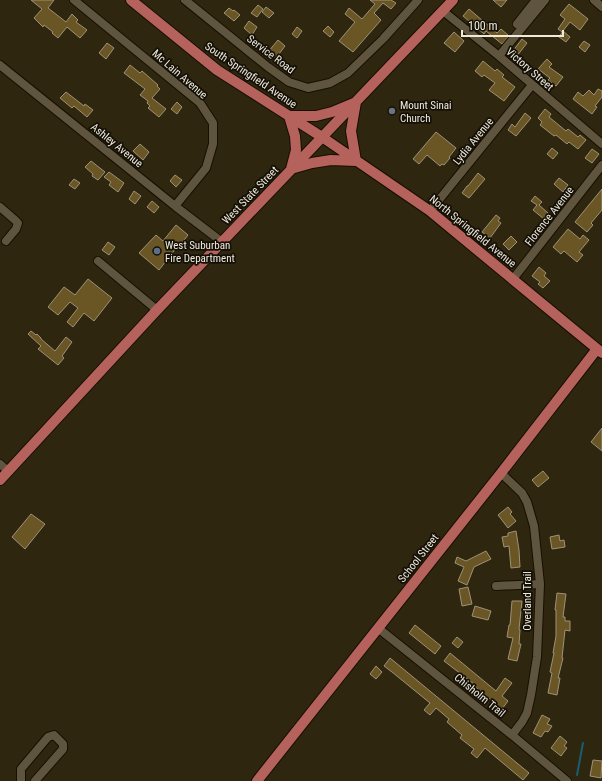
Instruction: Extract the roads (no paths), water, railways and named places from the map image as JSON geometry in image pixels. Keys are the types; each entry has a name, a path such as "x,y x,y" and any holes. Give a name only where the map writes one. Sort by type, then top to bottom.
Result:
{"main road":[{"name":"South Springfield Avenue","path":"131,0 217,70 322,137"},
{"name":"West State Street","path":"0,480 157,310 453,0"},
{"path":"356,102 351,131 356,161 331,160 312,163 292,169 296,150 295,136 289,116 316,116 332,112 356,102"},
{"name":"North Springfield Avenue","path":"322,137 430,211 599,351"},
{"name":"School Street","path":"257,781 599,351"}],"street":[{"name":"Mc Lain Avenue","path":"74,0 200,103 213,123 213,144 206,168 175,206"},
{"name":"Service Road","path":"185,0 268,67 289,82 308,88 330,83 348,74 383,39 418,0"},
{"path":"517,24 536,0"},
{"path":"499,56 545,0"},
{"path":"594,0 602,7"},
{"name":"Victory Street","path":"443,11 499,56 602,144"},
{"name":"Ashley Avenue","path":"0,64 175,206 222,242"},
{"name":"Lydia Avenue","path":"430,211 532,85"},
{"name":"Florence Avenue","path":"513,279 602,165"},
{"path":"0,207 18,223 16,229 6,241"},
{"path":"98,261 157,310"},
{"path":"0,464 8,472"},
{"name":"Overland Trail","path":"501,473 522,493 527,502 534,526 540,584 537,657 531,695 527,713 512,735"},
{"path":"496,586 540,584"},
{"name":"Chisholm Trail","path":"378,628 567,781"},
{"path":"21,781 21,769 48,737 54,735 63,744 63,749 35,781"}],"waterway":[{"path":"577,775 583,743"}],"place":[{"name":"Mount Sinai Church","path":"392,111"},
{"name":"West Suburban Fire Department","path":"157,251"}]}
